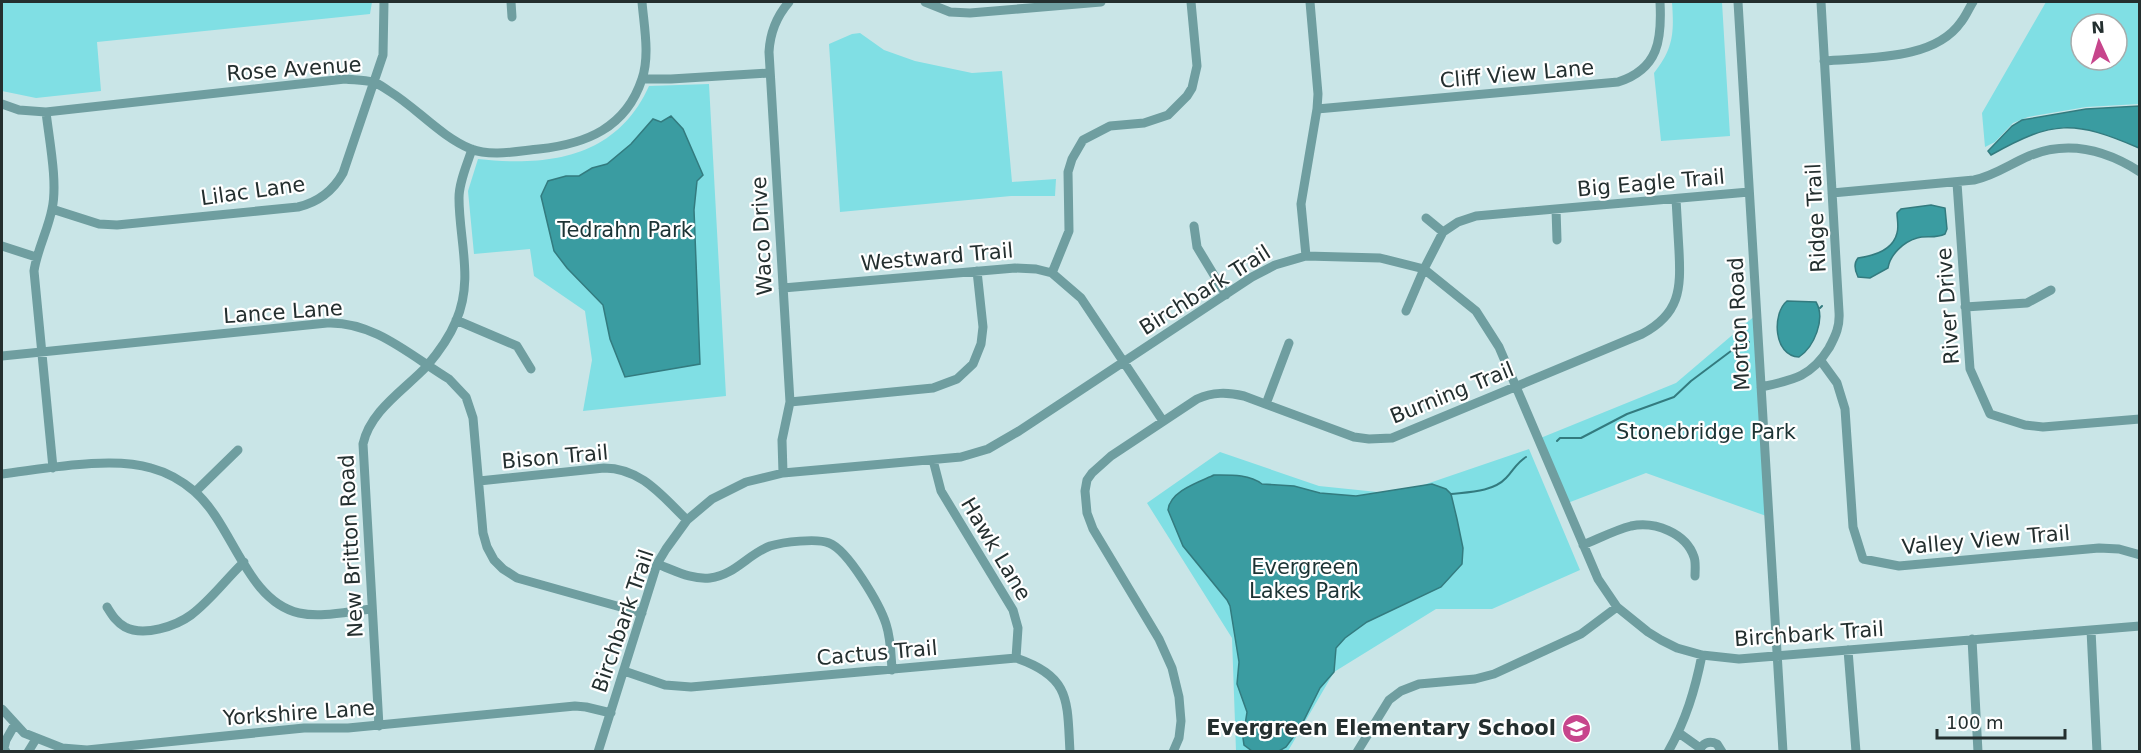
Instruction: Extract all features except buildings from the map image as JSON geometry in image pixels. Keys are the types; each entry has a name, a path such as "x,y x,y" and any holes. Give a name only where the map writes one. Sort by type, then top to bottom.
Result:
{"street":[{"name":"Lilac Lane","path":"52,209 109,226 298,207 313,203 335,187 343,173 384,46 382,16 384,2"},
{"path":"510,2 512,17"},
{"name":"Rose Avenue","path":"2,104 19,110 46,112 339,80 374,82 472,149 506,153 566,147 603,131 621,116 642,79 645,48 642,2"},
{"name":"Waco Drive","path":"783,473 782,440 790,402 769,73 771,35 775,22 789,2"},
{"path":"925,2 941,9 970,13 1101,2"},
{"path":"1163,421 1081,298 1052,273 1069,231 1068,172 1072,159 1083,140 1110,126 1144,123 1168,115 1192,88 1197,66 1191,2"},
{"path":"1306,256 1301,204 1318,94 1310,2"},
{"name":"Cliff View Lane","path":"1317,109 1618,82 1636,74 1648,64 1656,51 1661,31 1660,2"},
{"name":"Morton Road","path":"1738,2 1783,752"},
{"name":"Ridge Trail","path":"1761,387 1806,374 1821,361 1837,334 1840,319 1821,2"},
{"path":"1824,61 1904,54 1921,50 1955,30 1973,2"},
{"path":"642,79 769,73"},
{"path":"46,112 54,190 52,209 36,257 34,279 53,468"},
{"path":"1832,193 1957,183 1985,178 2029,156 2060,148 2097,151 2116,158 2139,172"},
{"name":"New Britton Road","path":"379,726 364,438 374,418 427,365 445,343 456,320 463,296 465,277 459,195 472,149"},
{"name":"River Drive","path":"1957,183 1970,369 1990,414 2025,425 2043,427 2139,419"},
{"name":"Big Eagle Trail","path":"1443,231 1458,222 1476,216 1749,192"},
{"name":"Burning Trail","path":"1173,752 1179,738 1180,721 1179,697 1172,668 1159,639 1093,529 1085,491 1087,480 1092,472 1116,452 1197,399 1219,392 1244,396 1354,437 1380,440 1404,434 1642,334 1665,319 1677,297 1680,281 1676,199"},
{"name":"Big Eagle Trail","path":"1556,209 1557,240"},
{"path":"1406,311 1443,231 1426,219"},
{"path":"1194,226 1197,247 1226,295"},
{"path":"2,246 36,257"},
{"name":"Birchbark Trail","path":"598,752 657,564 687,520 712,499 734,486 783,473 961,457 998,444 1267,269 1306,256 1380,258 1424,270 1476,311 1499,347 1598,579 1617,607 1648,632 1677,648 1702,655 1739,659 2139,626"},
{"name":"Westward Trail","path":"783,288 1024,268 1052,273"},
{"path":"790,402 933,388 957,379 973,364 981,344 978,271"},
{"path":"1965,307 2026,303 2051,290"},
{"path":"456,320 517,346 531,369"},
{"name":"Lance Lane","path":"2,356 335,323 351,324 368,329 449,379 469,402 474,427 485,541 494,560 503,570 524,580 642,613"},
{"path":"1266,404 1289,343"},
{"name":"Valley View Trail","path":"1821,361 1837,383 1845,409 1853,527 1863,559 1899,566 2108,548 2139,555"},
{"path":"195,492 238,450"},
{"name":"Hawk Lane","path":"933,460 941,491 1013,610 1018,628 1016,658"},
{"path":"2,474 105,463 135,464 161,471 195,492 212,511 263,591 272,598 292,611 320,614 372,609"},
{"name":"Bison Trail","path":"479,481 604,468 619,469 634,473 647,482 687,520"},
{"path":"1583,545 1632,526 1658,526 1679,537 1688,547 1695,558 1695,576"},
{"path":"657,564 688,576 706,578 727,574 771,546 814,540 828,542 837,548 854,567 883,615 888,632 892,670"},
{"path":"107,607 115,620 127,628 148,630 175,624 191,615 205,603 244,562"},
{"path":"1357,752 1389,700 1401,691 1419,684 1474,679 1494,674 1581,634 1617,607"},
{"path":"2091,630 2097,752"},
{"path":"1972,639 1978,752"},
{"path":"1848,650 1856,752"},
{"path":"1668,752 1679,733 1692,699 1702,655"},
{"name":"Cactus Trail","path":"624,671 665,684 683,687 1016,658 1048,672 1062,691 1068,710 1070,752"},
{"name":"Yorkshire Lane","path":"2,709 24,733 36,739 62,748 87,750 304,728 348,729 575,706 611,713"},
{"path":"6,752 4,748 6,740 15,724"},
{"path":"1679,733 1700,750 1706,743 1714,743 1720,747 1722,752"},
{"path":"28,752 36,739"}],"green space":[{"path":"2,2 372,2 370,14 97,42 101,91 36,98 2,91"},
{"path":"1672,2 1722,2 1730,136 1661,141 1654,73 1666,56 1669,47 1673,22"},
{"path":"2046,2 2139,2 2139,104 2086,107 2028,117 2013,123 1995,142 1985,147 1982,113"},
{"path":"860,33 884,50 915,61 972,73 1002,71 1012,182 1056,179 1055,196 1011,196 840,212 829,44"},
{"name":"Tedrahn Park","path":"709,84 726,396 583,411 592,360 585,311 534,276 530,249 474,254 468,191 478,159 531,161 578,152 600,142 619,128 635,110 649,86"},
{"name":"Stonebridge Park","path":"1757,314 1769,517 1646,473 1565,504 1538,439 1676,383"},
{"name":"Evergreen Lakes Park","path":"1529,449 1580,570 1492,609 1436,609 1334,672 1288,751 1236,751 1232,638 1147,503 1220,452 1319,486 1397,494"}],"shaded area":[{"path":"2139,106 2139,148 2097,132 2064,128 2031,135 1991,155 1988,151 2012,126 2022,120 2086,109"},
{"path":"671,116 683,129 703,175 697,181 694,210 700,364 625,377 610,339 603,305 554,251 541,196 548,181 566,176 579,176 592,168 607,164 631,144 653,119 661,122"},
{"path":"1931,205 1945,208 1947,229 1945,234 1912,240 1894,254 1888,268 1870,278 1858,277 1855,263 1858,258 1882,251 1895,239 1898,228 1897,213 1901,209"},
{"path":"1787,301 1816,302 1819,309 1819,324 1814,340 1799,357 1790,355 1784,350 1778,333 1779,315"},
{"name":"Evergreen Lakes Park","path":"1214,475 1239,476 1251,478 1262,484 1294,486 1320,493 1356,496 1432,484 1446,489 1451,494 1457,519 1463,548 1462,564 1441,587 1367,622 1345,638 1336,648 1334,672 1320,688 1300,728 1286,747 1279,751 1252,751 1244,745 1247,712 1237,684 1239,662 1230,606 1183,546 1168,510 1170,503 1179,492"}],"waterway":[{"path":"1557,441 1560,438 1581,438 1627,414 1674,397 1691,381 1735,348 1749,342"},
{"path":"1451,494 1480,490 1501,483 1526,457"}],"place":[{"name":"Evergreen Elementary School","path":"1577,728"}]}
